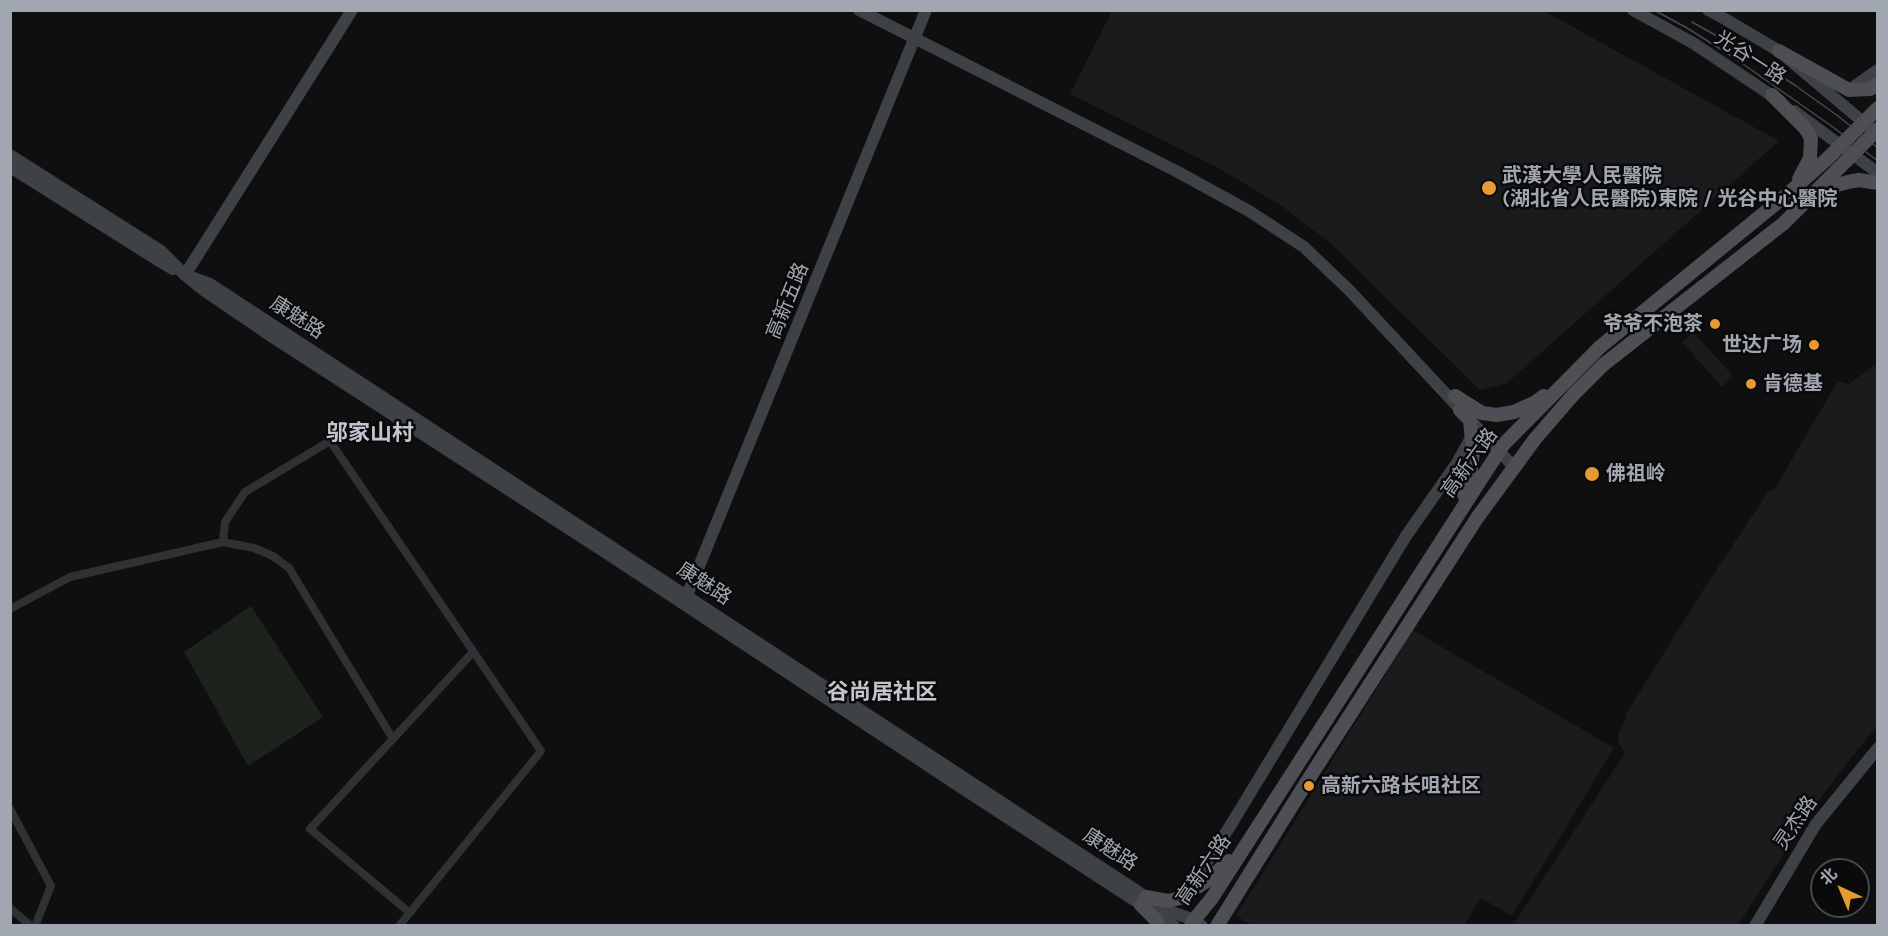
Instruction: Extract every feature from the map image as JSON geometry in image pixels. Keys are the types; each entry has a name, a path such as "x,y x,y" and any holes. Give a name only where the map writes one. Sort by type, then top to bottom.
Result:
{"main road":[{"path":"185,275 352,10"},
{"path":"859,10 917,36 1181,166 1252,206 1308,243 1353,286 1516,464"},
{"path":"872,10 917,36 1178,172 1249,211 1304,247 1349,290 1470,420 1473,451 1470,478 1454,519"},
{"name":"高新五路","path":"686,600 926,10"},
{"name":"光谷一路","path":"1633,10 1693,44 1772,95 1878,173"},
{"name":"光谷一路","path":"1708,10 1779,51 1876,132"},
{"path":"1779,51 1849,90 1870,89 1878,84"},
{"path":"1849,90 1878,70"},
{"path":"1772,95 1805,128 1811,138 1810,158 1790,192"},
{"name":"高新六路","path":"1195,924 1501,448 1600,347 1790,192 1878,108"},
{"name":"高新六路","path":"1217,926 1470,528 1516,464 1573,395 1603,365 1784,223 1876,132"},
{"name":"康魅路","path":"10,155 161,251 185,275"},
{"name":"康魅路","path":"10,167 185,275 274,338 686,600 1143,901 1174,926"},
{"path":"1784,223 1837,185 1859,180 1878,183"},
{"path":"1455,396 1482,412 1497,415 1514,412 1534,403 1566,382"},
{"path":"1460,410 1501,448"},
{"path":"1186,894 1239,812 1406,536 1457,463 1472,436"},
{"name":"灵杰路","path":"1755,926 1816,824 1878,748"},
{"path":"1143,901 1168,901 1186,894 1208,880 1244,847"},
{"path":"1230,926 1229,917 1233,899"},
{"path":"1143,901 1158,926"},
{"name":"康魅路","path":"1143,901 1195,924"}],"street":[{"path":"222,542 225,522 245,492 330,441 541,751 399,926"},
{"path":"10,609 70,577 222,542 254,548 273,556 289,568 393,739"},
{"path":"410,913 310,829 473,652"},
{"path":"10,809 51,886 33,926 10,908"}],"shaded area":[{"name":"武漢大學人民醫院 (湖北省人民醫院)東院 / 光谷中心醫院","path":"1112,11 1544,11 1779,141 1507,383 1480,390 1331,244 1282,206 1222,170 1070,94"},
{"path":"1693,332 1733,376 1722,387 1682,342"},
{"path":"1877,363 1877,725 1818,801 1738,925 1513,925 1625,753 1619,745 1618,738 1626,714 1705,587 1770,489 1774,490 1838,381 1849,384"},
{"path":"251,606 323,717 248,766 184,652"},
{"path":"1413,630 1614,748 1512,916 1481,898 1464,925 1254,926 1236,916"}],"tram line":[{"path":"1654,10 1733,57 1878,161"},
{"path":"1692,22 1740,49 1796,86 1878,148"}],"place":[{"name":"武漢大學人民醫院 (湖北省人民醫院)東院 / 光谷中心醫院","path":"1489,188"},
{"name":"爷爷不泡茶","path":"1715,324"},
{"name":"世达广场","path":"1814,345"},
{"name":"肯德基","path":"1751,384"},
{"name":"佛祖岭","path":"1592,474"},
{"name":"高新六路长咀社区","path":"1309,786"}],"district":[{"name":"邬家山村","path":"370,434"},
{"name":"谷尚居社区","path":"882,693"}]}
